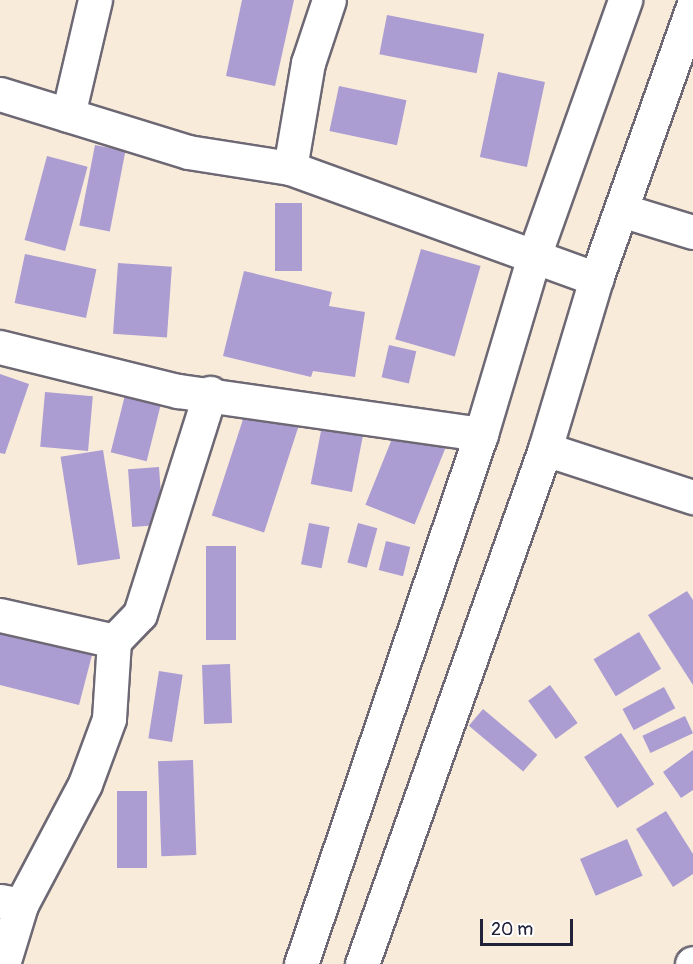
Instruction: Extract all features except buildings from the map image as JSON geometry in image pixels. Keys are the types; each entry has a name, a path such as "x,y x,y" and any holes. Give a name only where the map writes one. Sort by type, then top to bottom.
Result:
{"street":[{"path":"68,115 95,0"},
{"path":"290,168 308,63 329,0"},
{"path":"301,964 481,434 534,256 625,0"},
{"path":"362,964 545,449 596,279 693,6"},
{"path":"0,94 188,152 290,168 596,279"},
{"path":"621,210 693,232"},
{"path":"0,347 111,377 178,391 210,393 481,434"},
{"path":"3,964 10,903 85,784 109,719 114,641 140,614 210,393"},
{"path":"545,449 693,497"},
{"path":"0,615 114,641"}]}
